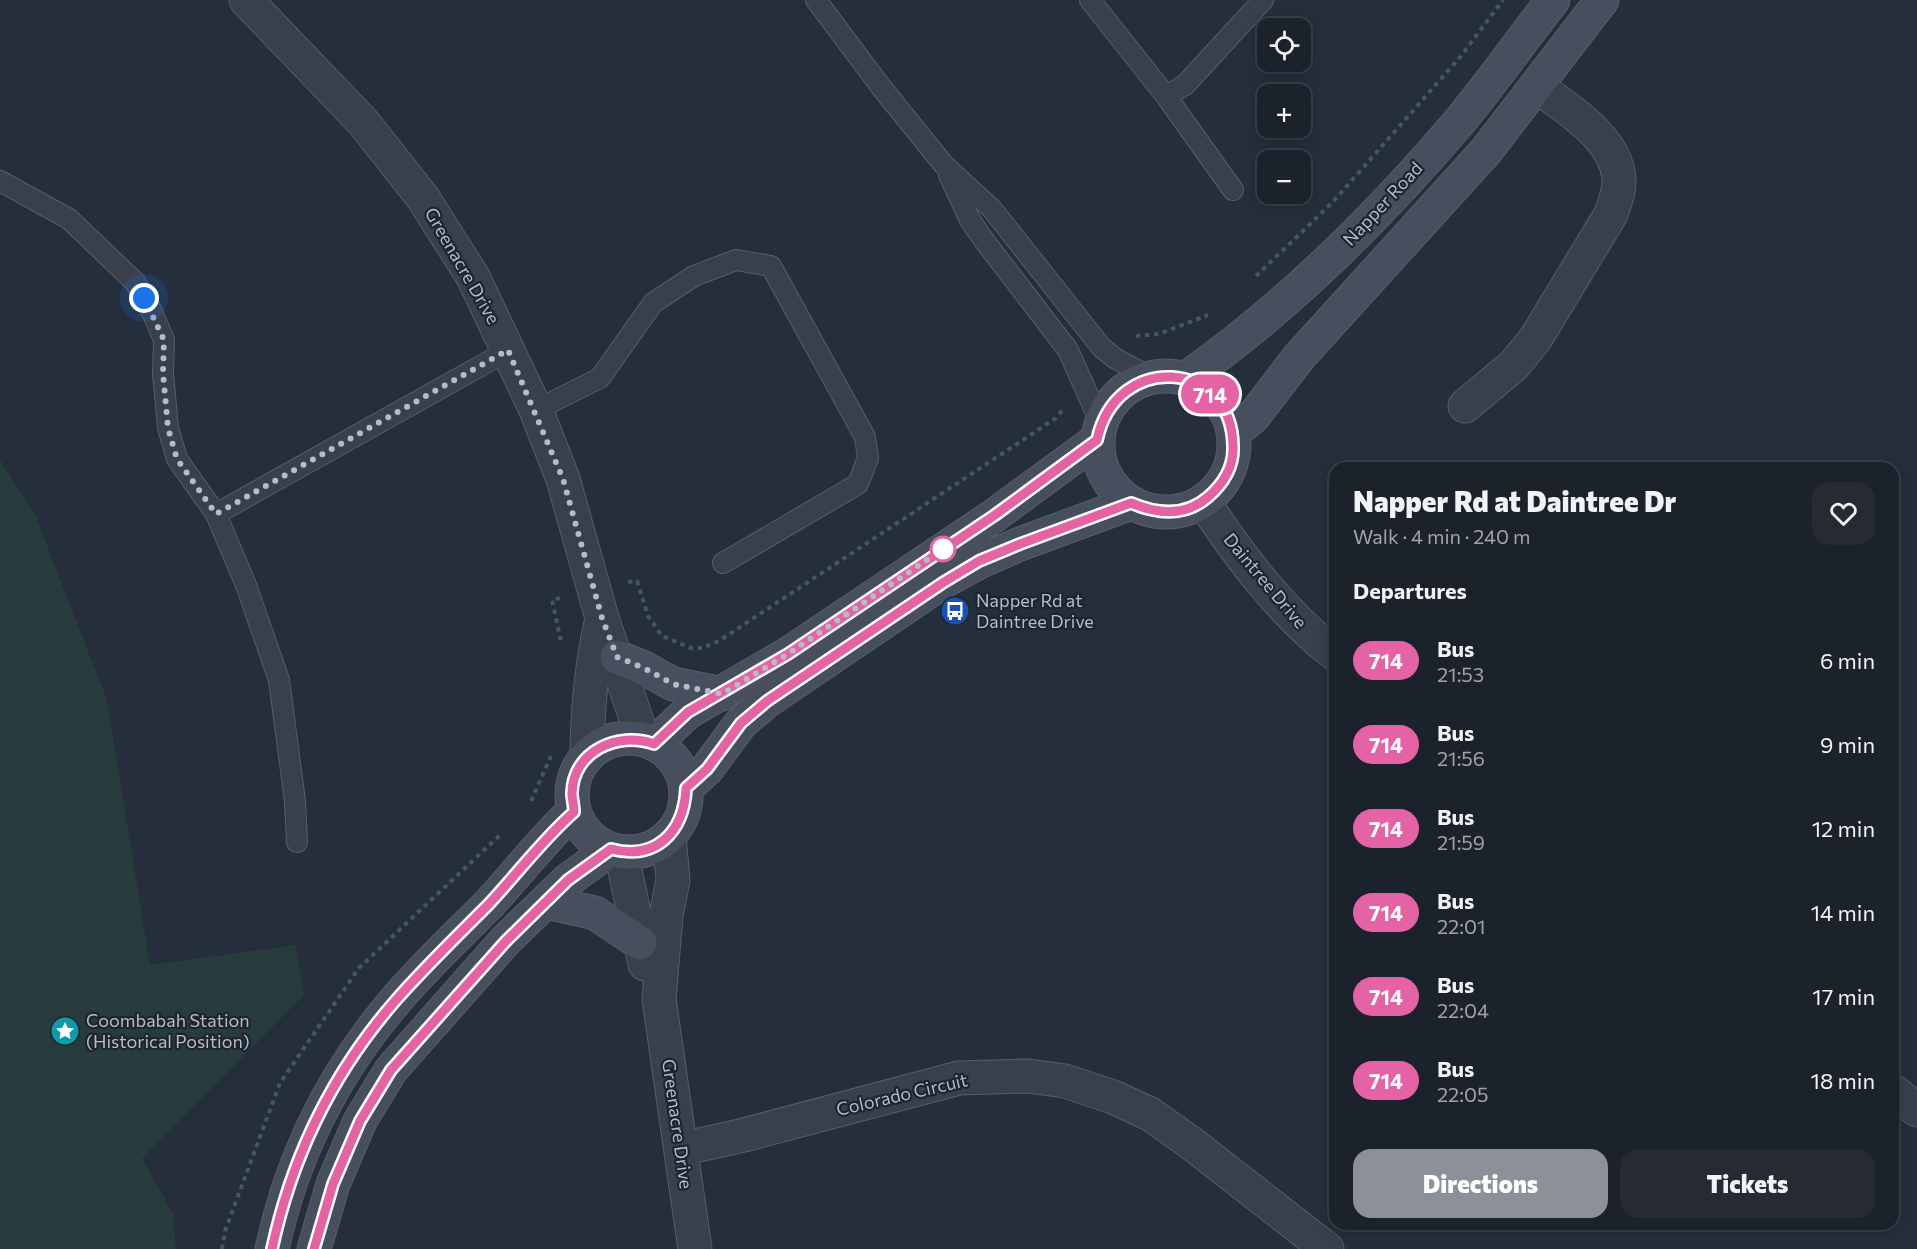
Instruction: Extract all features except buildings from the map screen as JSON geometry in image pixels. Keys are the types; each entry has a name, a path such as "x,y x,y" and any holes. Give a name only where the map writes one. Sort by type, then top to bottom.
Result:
{"main road":[{"name":"Napper Road","path":"1185,379 1229,349 1337,253 1383,206 1459,121 1553,0"},
{"path":"1233,433 1253,417 1299,357 1486,151 1602,0"},
{"path":"1152,378 1185,379 1203,387 1217,399 1227,416 1233,433 1233,453 1228,472 1218,488 1203,501 1186,509 1167,513 1148,510 1131,503 1116,491 1105,476 1099,458 1099,432 1108,408 1120,394 1135,384 1152,378"},
{"path":"648,742 688,712 788,654 995,515 1099,432"},
{"path":"686,788 707,769 741,723 767,701 944,582 979,561 1131,503"},
{"path":"617,657 644,668 673,684 722,694"},
{"path":"627,738 648,742 669,754 680,770 686,788 686,806 680,822 669,836 655,847 639,852 616,851 594,841 582,828 574,812 572,792 576,773 587,757 598,747 627,738"},
{"path":"272,1249 280,1212 300,1153 325,1101 354,1054 396,1000 537,852 559,825 574,812"},
{"path":"315,1249 333,1184 360,1121 391,1070 506,941 568,880 616,851"},
{"path":"546,902 595,913 640,944"}],"street":[{"name":"Greenacre Drive","path":"246,0 363,122 423,198 473,277 536,410 563,479 599,604 648,742"},
{"path":"1465,406 1514,365 1536,338 1611,214 1618,193 1619,177 1606,145 1595,133 1537,86"},
{"name":"Daintree Drive","path":"1203,501 1276,599 1312,636 1329,649"},
{"path":"587,757 587,724 599,604"},
{"name":"Greenacre Drive","path":"669,836 673,880 666,916 659,999 695,1249"},
{"name":"Greenacre Drive","path":"616,851 643,961 659,999"},
{"name":"Colorado Circuit","path":"681,1149 959,1078 1028,1076 1065,1081 1113,1097 1150,1114 1191,1143 1327,1249"},
{"path":"1899,1096 1917,1110"}],"lane":[{"path":"816,0 881,87 944,165 992,209 1089,332 1111,355 1152,378"},
{"path":"1090,0 1166,96 1233,190"},
{"path":"1166,96 1185,85 1263,0"},
{"path":"944,165 970,220 1068,350 1081,379 1099,432"},
{"path":"0,181 69,219 135,282 153,314 164,340 163,373 168,428 177,459 216,514 246,585 279,680 295,801 297,842"},
{"path":"536,410 600,378 653,303 694,276 736,260 771,266 865,437 868,458 858,484 723,563"},
{"path":"1023,291 1045,274"},
{"path":"216,514 508,350"}],"path":[{"path":"1255,277 1332,203 1461,56 1503,0"},
{"path":"1111,355 1134,337 1159,334 1203,319 1212,312"},
{"path":"563,652 552,600 599,604 637,580 648,616 662,636 691,648 702,648 719,641 1056,418 1065,406 1065,392 1081,379"},
{"path":"532,800 551,755"}],"shaded area":[{"path":"0,460 34,512 107,700 150,965 296,945 304,995 142,1159 173,1213 176,1249 0,1249"}],"bus line":[{"name":"714","path":"272,1249 280,1212 300,1153 325,1101 354,1054 396,1000 537,852 559,825 574,812 572,792 576,773 587,757 598,747 627,738 654,744 688,712 788,654 863,601 995,515 1097,440 1108,408 1120,394 1135,384 1152,378 1185,379 1203,387 1217,399 1227,416 1233,433 1233,453 1228,472 1218,488 1203,501 1186,509 1167,513 1148,510 1131,503 979,561 797,680 741,723 707,769 686,788 686,806 680,822 669,836 655,847 639,852 621,852 611,849 568,880 506,941 433,1020 391,1070 360,1121 333,1184 314,1249"}],"place":[{"name":"Napper Rd at Daintree Drive","path":"955,611"},
{"name":"Coombabah Station (Historical Position)","path":"65,1031"}],"route":[{"path":"144,298 164,340 163,373 168,428 177,459 216,514 508,350 536,410 563,479 602,618 617,657 644,668 673,684 722,694 788,654 863,601 943,549"}]}
